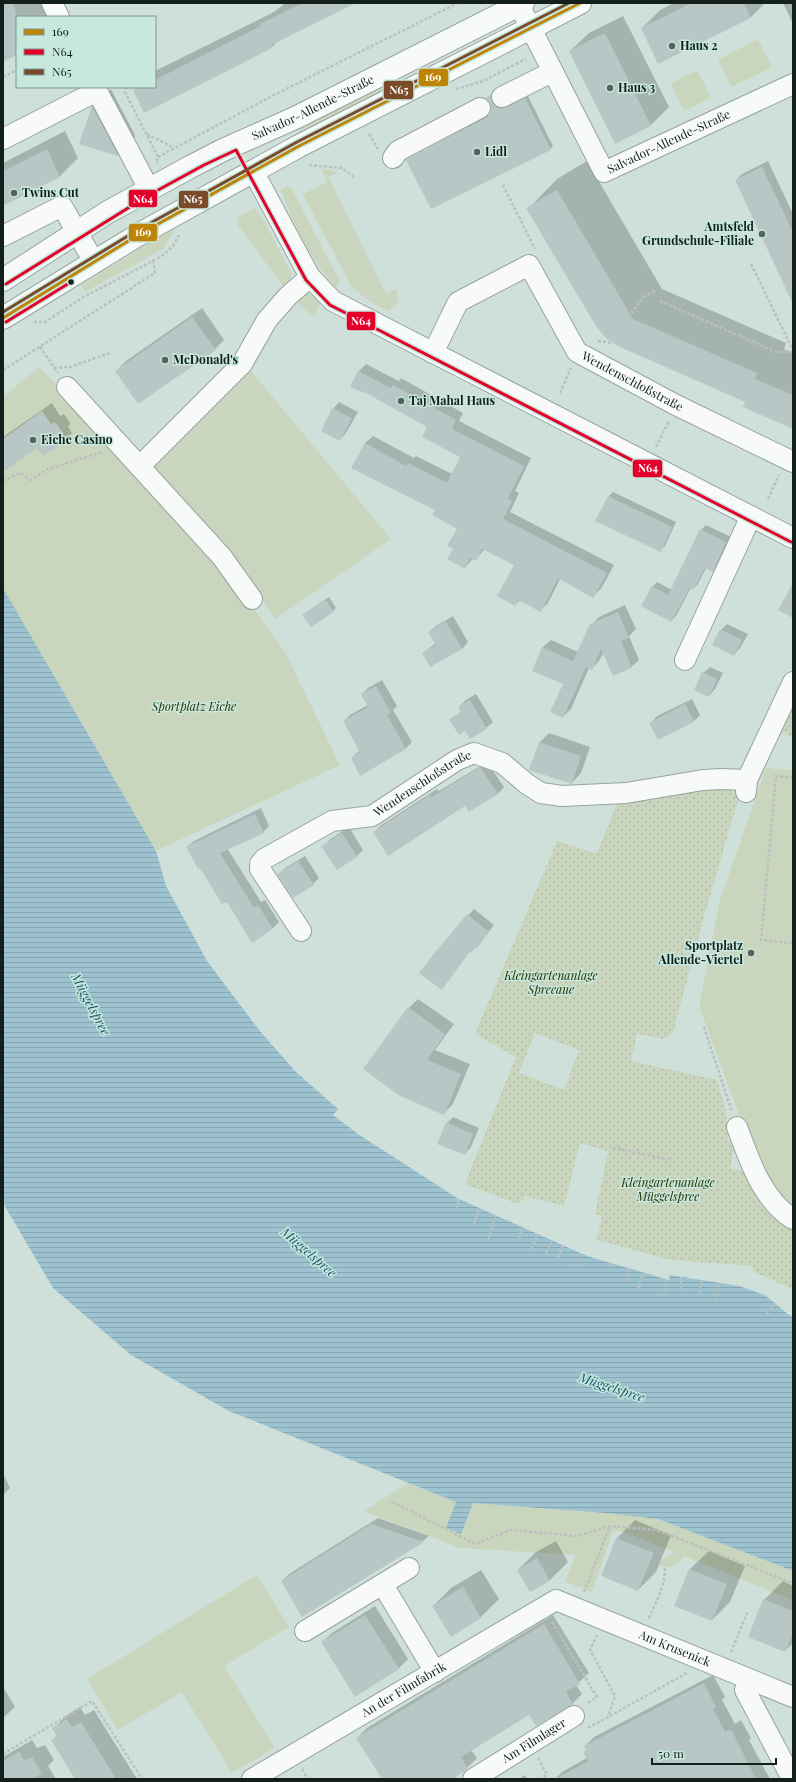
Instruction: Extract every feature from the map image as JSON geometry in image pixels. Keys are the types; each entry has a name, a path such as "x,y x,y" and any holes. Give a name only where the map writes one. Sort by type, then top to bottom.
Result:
{"main road":[{"path":"3,318 94,262 253,171 362,112 535,37 580,3"},
{"name":"Salvador-Allende-Straße","path":"3,280 76,232 149,189 223,150 297,117 521,4"},
{"path":"238,144 253,171"}],"street":[{"path":"52,3 58,16"},
{"name":"Salvador-Allende-Straße","path":"521,4 552,72 604,172 793,84"},
{"path":"502,97 552,72"},
{"path":"3,138 96,89 149,189"},
{"path":"393,158 398,151 480,108"},
{"path":"253,171 310,277 333,301 793,538"},
{"path":"3,236 62,206 94,262"},
{"path":"433,353 458,302 529,265"},
{"name":"Wendenschloßstraße","path":"529,265 577,352 676,405 790,461"},
{"path":"140,466 242,364 267,320 288,296 310,277"},
{"path":"67,387 118,441 222,558 252,599"},
{"path":"685,660 751,516"},
{"name":"Wendenschloßstraße","path":"301,931 260,869 260,864 264,859 332,821 372,816 457,760 474,753 502,763 527,784 541,793 562,796 626,793 703,780 721,779 747,786 793,682"},
{"path":"737,1127 750,1163 773,1202 793,1219"},
{"path":"305,1630 383,1585 409,1568"},
{"path":"383,1585 435,1672"},
{"name":"Am Krusenick","path":"550,1604 577,1609 793,1697"},
{"name":"An der Filmfabrik","path":"263,1776 550,1604"},
{"path":"749,1680 745,1690 793,1778"},
{"name":"Am Filmlager","path":"473,1779 578,1724"}],"path":[{"path":"127,88 125,92 158,156 281,91 458,3"},
{"path":"454,90 483,81 527,58 535,37"},
{"path":"3,77 16,70"},
{"path":"146,134 174,148"},
{"path":"309,165 342,168 355,178"},
{"path":"503,184 536,251 529,265"},
{"path":"31,323 45,322 82,298 168,251 177,236 184,231"},
{"path":"3,370 155,273 153,260"},
{"path":"660,301 776,352 793,351 752,264"},
{"path":"628,317 645,296 655,291"},
{"path":"40,347 67,387"},
{"path":"54,368 70,367 110,353"},
{"path":"648,463 676,405"},
{"path":"3,481 20,473 31,480 46,470 106,450 118,441"},
{"path":"768,499 790,461"},
{"path":"793,778 776,776 761,940 793,942"},
{"path":"704,1027 737,1127"},
{"path":"613,1148 672,1160"},
{"path":"456,1208 460,1199"},
{"path":"474,1224 479,1208"},
{"path":"488,1239 496,1216"},
{"path":"519,1238 523,1228"},
{"path":"531,1249 538,1234"},
{"path":"546,1254 552,1241"},
{"path":"558,1258 564,1246"},
{"path":"576,1266 580,1253"},
{"path":"626,1282 629,1268"},
{"path":"638,1288 643,1273"},
{"path":"681,1277 681,1289"},
{"path":"664,1297 667,1280"},
{"path":"699,1293 702,1280"},
{"path":"716,1302 719,1283"},
{"path":"767,1313 775,1303"},
{"path":"392,1502 475,1544 511,1530 576,1536 611,1526 657,1530 793,1583"},
{"path":"577,1609 611,1526"},
{"path":"642,1635 661,1589 665,1577 665,1568"},
{"path":"550,1604 598,1697 575,1711 578,1724 608,1717 715,1666 748,1611"},
{"path":"603,1620 590,1650 615,1696 608,1717"},
{"path":"3,1754 92,1701 142,1779"},
{"path":"540,1779 547,1774 537,1756 543,1753"}],"green space":[{"path":"758,39 772,67 731,87 718,60"},
{"path":"697,70 711,97 684,111 671,84"},
{"path":"397,78 399,82 331,117 301,135 298,128"},
{"path":"321,168 339,172 328,177 386,294 396,289 398,296 397,302 388,311 358,292 350,284 303,194 327,182"},
{"path":"287,186 292,189 340,282 335,287 320,268 304,242 290,214 281,190"},
{"path":"254,208 264,220 292,275 285,289 237,224 238,217"},
{"path":"176,227 163,249 85,292 81,285"},
{"path":"308,293 321,302 314,317 295,301"},
{"name":"Sportplatz Eiche","path":"39,367 72,400 243,594 285,652 340,765 156,851 3,588 3,397"},
{"path":"250,370 391,539 275,619 230,549 152,466"},
{"path":"793,696 793,738 776,730"},
{"name":"Sportplatz Allende-Viertel","path":"766,768 793,770 793,1211 753,1159 740,1117 699,1006 720,900"},
{"name":"Kleingartenanlage Müggelspree","path":"730,789 739,797 705,913 673,1032 664,1039 637,1034 631,1061 717,1080 726,1111 728,1140 735,1143 730,1169 749,1172 793,1226 793,1289 752,1271 753,1266 671,1260 597,1240 602,1216 595,1214 608,1151 580,1143 564,1206 526,1196 518,1204 465,1184 516,1057 475,1034 557,841 597,854 618,801 674,792","holes":["535,1033 579,1050 564,1090 519,1073"]},
{"path":"408,1483 456,1502 461,1534 473,1503 606,1513 658,1519 793,1571 793,1600 684,1556 676,1565 667,1567 659,1565 661,1560 674,1552 624,1532 613,1531 592,1592 565,1582 576,1555 460,1548 364,1511"},
{"path":"257,1575 289,1627 224,1666 275,1748 232,1773 182,1692 118,1730 87,1679"}],"water":[{"name":"Müggelspree","path":"3,588 156,851 166,886 207,961 259,1030 296,1072 338,1109 333,1115 358,1134 457,1198 587,1256 669,1280 670,1275 739,1286 765,1295 793,1317 793,1571 658,1519 606,1513 473,1503 461,1534 446,1528 456,1502 229,1411 131,1355 53,1288 3,1203"}],"building":[{"path":"3,3 13,3 17,16 16,56 3,62"},
{"path":"302,3 356,3 271,45 272,48 144,113 133,90 138,88 156,88 156,79 261,26 260,24"},
{"name":"Haus 2","path":"691,3 744,3 751,18 658,64 641,28"},
{"name":"Haus 3","path":"605,33 651,126 615,144 569,51"},
{"name":"Lidl","path":"491,95 492,102 496,107 501,108 507,107 525,98 551,150 431,209 406,160 486,118 490,114 491,108 490,102 486,98"},
{"path":"92,106 117,153 117,156 79,144"},
{"path":"47,149 60,177 3,206 3,171"},
{"path":"762,167 793,232 793,304 735,180"},
{"path":"557,190 633,319 757,373 755,379 793,395 793,429 743,407 745,402 618,346 606,338 596,326 526,208"},
{"name":"McDonald's","path":"192,317 216,350 138,404 115,371"},
{"path":"358,371 391,388 393,385 456,420 452,429 524,466 508,498 512,501 503,519 607,573 593,598 558,578 541,612 518,600 515,606 497,596 514,565 482,549 476,561 470,558 465,569 447,559 453,549 447,546 457,529 432,515 435,510 351,468 365,443 406,466 408,463 447,483 460,457 422,437 427,427 364,392 350,387"},
{"path":"332,408 352,418 340,441 321,431"},
{"name":"Eiche Casino","path":"42,411 51,424 55,422 63,433 59,436 64,442 43,456 37,448 3,472 3,439"},
{"path":"608,496 672,527 661,552 595,521"},
{"path":"700,529 726,542 713,572 705,568 693,590 690,588 671,622 641,606 652,586 668,595"},
{"path":"793,583 793,618 778,610"},
{"path":"325,599 334,612 311,627 302,615"},
{"path":"618,612 629,638 621,641 632,668 613,676 601,649 592,670 586,667 563,718 550,712 563,684 532,671 542,647 573,661 590,624"},
{"path":"446,621 462,649 430,667 422,653 436,645 428,632"},
{"path":"720,629 742,640 734,656 712,645"},
{"path":"702,672 717,679 709,697 694,690"},
{"path":"376,686 391,713 387,715 406,749 360,776 351,758 360,752 343,721 368,707 361,694"},
{"path":"470,700 487,729 470,739 465,731 459,735 449,719 461,712 458,707"},
{"path":"685,704 694,722 658,740 649,723"},
{"path":"539,742 581,756 572,784 529,770"},
{"path":"480,767 498,794 469,812 465,806 388,856 373,832 430,795 432,797"},
{"path":"255,814 264,833 220,853 254,908 258,905 273,929 252,943 227,902 222,904 200,868 198,869 186,847"},
{"path":"342,833 357,857 337,870 321,846"},
{"path":"298,861 314,885 293,898 277,874"},
{"path":"467,914 489,932 471,953 469,952 442,990 419,973"},
{"path":"408,1007 445,1034 427,1060 461,1074 444,1115 400,1096 363,1069"},
{"path":"446,1122 473,1134 465,1155 437,1144"},
{"path":"371,1524 424,1542 302,1617 281,1581"},
{"path":"616,1538 654,1553 638,1591 601,1576"},
{"path":"537,1558 550,1581 530,1592 517,1570"},
{"path":"689,1569 727,1584 712,1621 674,1606"},
{"path":"463,1587 481,1618 451,1637 432,1606"},
{"path":"763,1599 793,1611 793,1633 785,1652 748,1637"},
{"path":"365,1615 399,1669 355,1697 321,1642"},
{"path":"544,1624 580,1684 566,1692 573,1705 536,1726 529,1715 461,1757 468,1769 453,1779 382,1779 356,1738"},
{"path":"704,1683 716,1707 713,1709 725,1732 731,1729 756,1779 555,1779 588,1761 583,1752 586,1751 584,1746"},
{"path":"67,1719 72,1727 81,1722 116,1779 75,1779 51,1740 57,1737 52,1728"},
{"path":"19,1752 24,1760 32,1757 42,1774 31,1779 3,1779 3,1761"}],"transit line":[{"name":"N65","path":"3,312 136,231 297,142 569,3"},
{"name":"169","path":"3,318 138,235 299,146 580,3"},
{"name":"N64","path":"6,284 149,195 204,165 236,150 306,280 330,305 791,542"},
{"name":"N64","path":"6,322 71,282"}],"place":[{"name":"Haus 2","path":"672,46"},
{"name":"Haus 3","path":"610,88"},
{"name":"Lidl","path":"477,152"},
{"name":"Twins Cut","path":"14,193"},
{"name":"Amtsfeld Grundschule-Filiale","path":"762,234"},
{"name":"McDonald's","path":"165,360"},
{"name":"Taj Mahal Haus","path":"401,401"},
{"name":"Eiche Casino","path":"33,440"},
{"name":"Sportplatz Allende-Viertel","path":"751,953"}],"park label":[{"name":"Kleingartenanlage Spreeaue","path":"551,983"}]}
